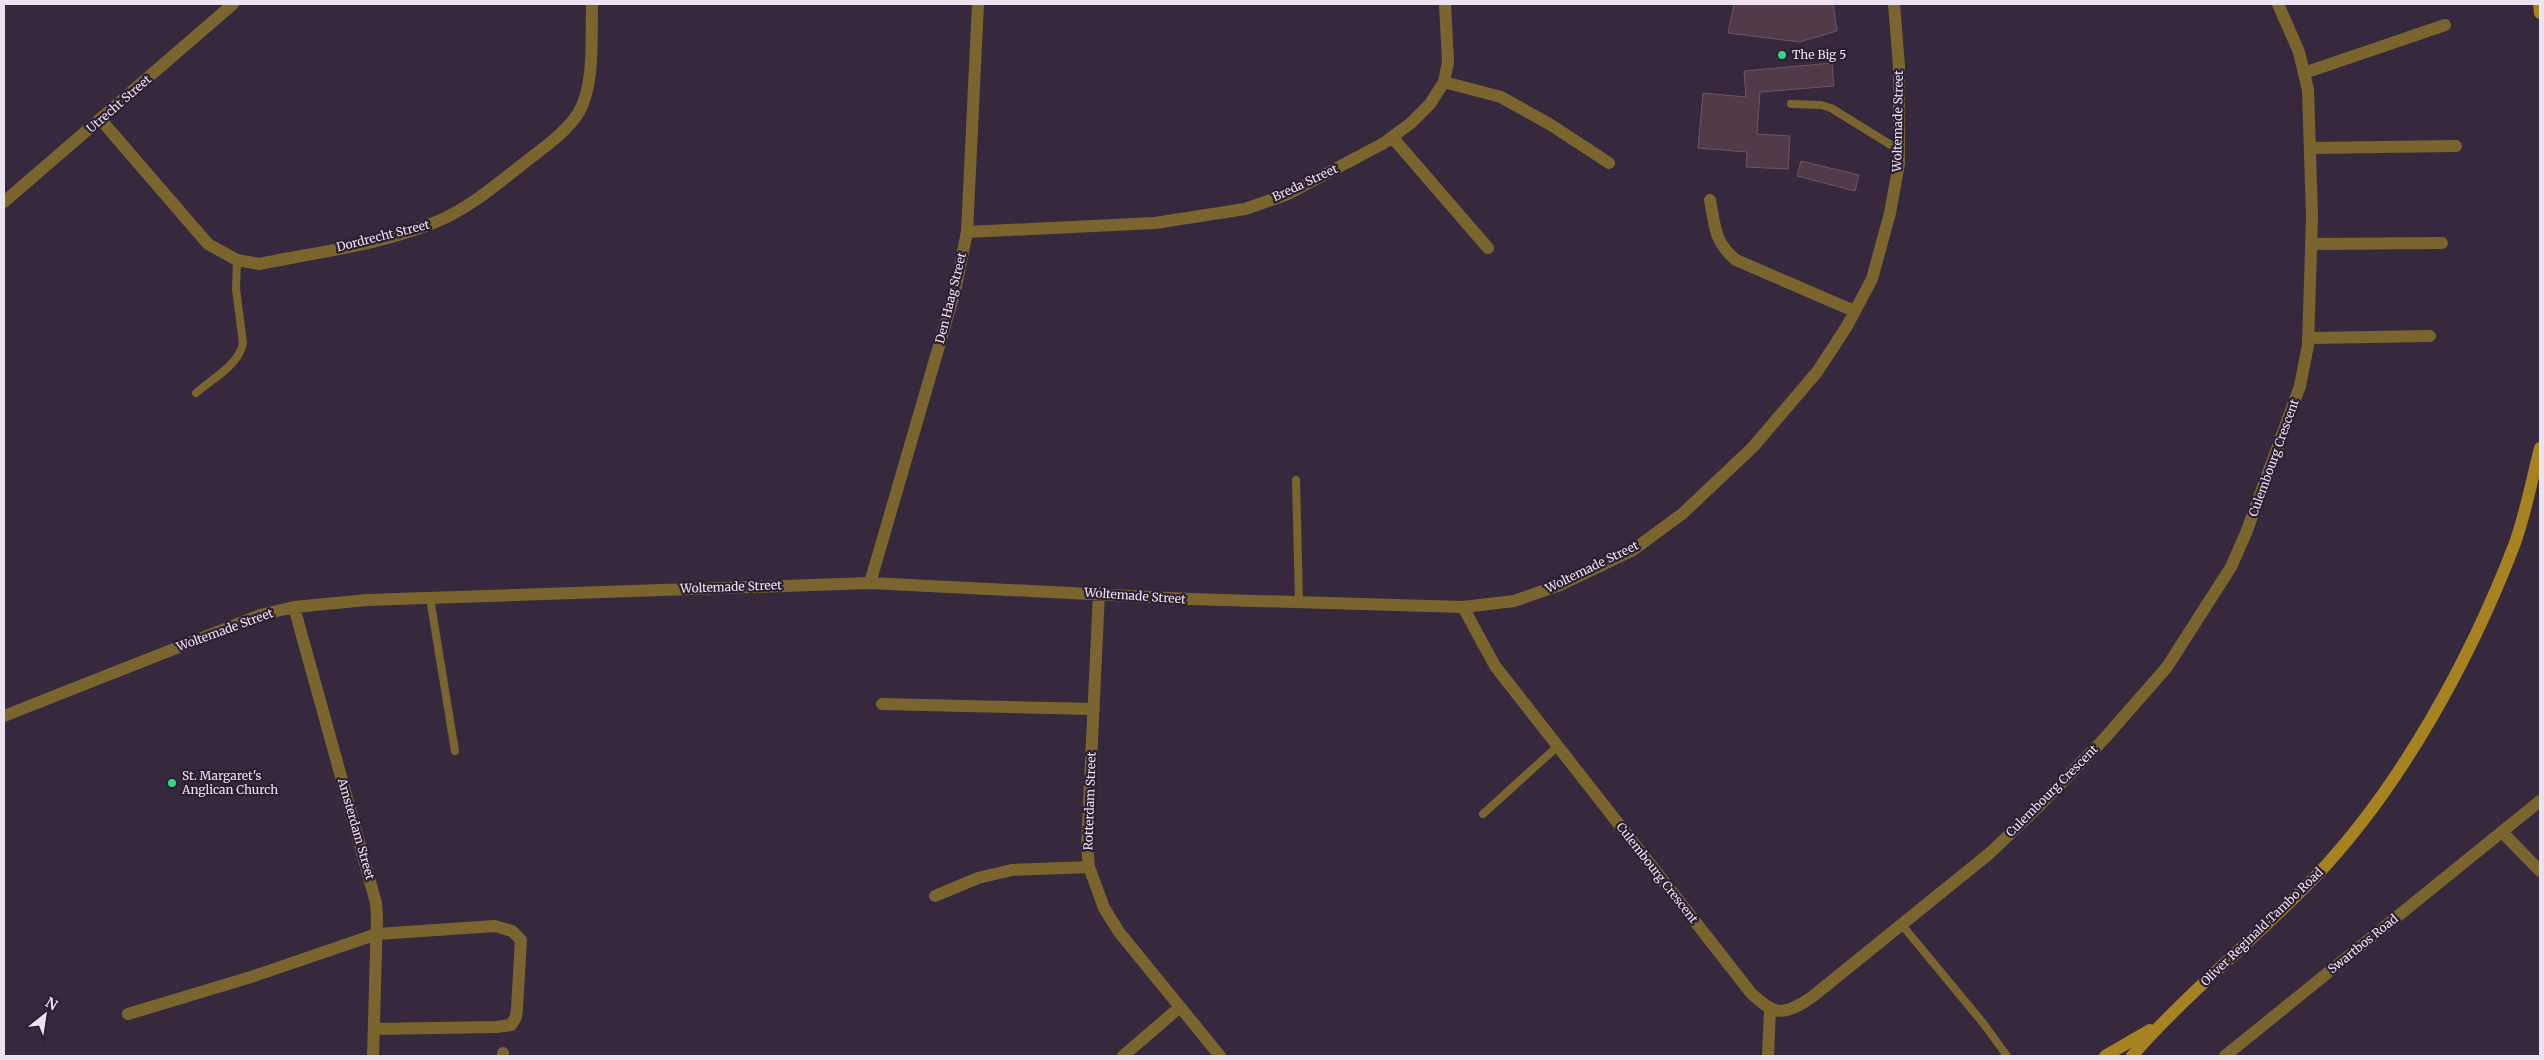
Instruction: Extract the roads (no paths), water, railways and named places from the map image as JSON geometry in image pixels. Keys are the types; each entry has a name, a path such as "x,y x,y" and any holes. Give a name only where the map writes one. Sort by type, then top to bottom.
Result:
{"main road":[{"path":"2539,4 2540,12"},
{"name":"Oliver Reginald Tambo Road","path":"2132,1056 2159,1025 2316,876 2367,814 2414,748 2477,635 2516,541 2540,448"},
{"name":"Oliver Reginald Tambo Road","path":"2105,1056 2159,1025"}],"street":[{"name":"Utrecht Street","path":"4,202 233,4"},
{"name":"Dordrecht Street","path":"101,120 208,244 237,260 259,264 405,233 437,222 465,207 555,139 579,112 586,95 591,57 592,4"},
{"name":"Den Haag Street","path":"870,583 955,291 967,232 978,4"},
{"name":"Breda Street","path":"967,232 1155,223 1245,209 1288,194 1392,137 1430,104 1444,82 1448,62 1445,4"},
{"name":"Woltemade Street","path":"4,716 260,615 294,607 367,600 870,583 1299,603 1463,607 1514,601 1560,585 1633,550 1682,514 1753,447 1817,372 1854,311 1872,279 1890,213 1899,164 1899,66 1894,4"},
{"name":"Culembourg Crescent","path":"1463,607 1495,666 1751,993 1770,1010 1797,1007 1990,853 2037,808 2104,739 2167,667 2231,567 2246,533 2300,386 2309,338 2311,244 2308,90 2298,52 2278,4"},
{"path":"2304,73 2445,25"},
{"path":"1444,82 1501,97 1608,163"},
{"path":"1392,137 1488,248"},
{"path":"2310,148 2456,146"},
{"path":"1710,200 1715,229 1722,249 1736,260 1854,311"},
{"path":"2311,244 2442,243"},
{"path":"2309,338 2430,336"},
{"name":"Rotterdam Street","path":"1099,593 1087,846 1089,867 1104,908 1120,932 1220,1056"},
{"name":"Amsterdam Street","path":"294,607 373,889 378,918 373,1056"},
{"path":"882,704 1094,709"},
{"name":"Swartbos Road","path":"2225,1056 2540,801"},
{"path":"2502,832 2540,871"},
{"path":"935,896 978,878 1012,870 1089,867"},
{"path":"128,1014 251,977 377,934 495,926 512,931 521,940 517,1009 516,1017 511,1025 496,1027 374,1029"},
{"path":"1123,1056 1180,1007"},
{"path":"1768,1056 1770,1010"}],"lane":[{"path":"1791,104 1821,105 1831,108 1899,150"},
{"path":"196,392 231,364 242,352 243,343 236,289 237,260"},
{"path":"1296,480 1299,603"},
{"path":"430,598 455,751"},
{"path":"1483,814 1558,746"},
{"path":"1902,925 1983,1022 2007,1056"}],"place":[{"name":"The Big 5","path":"1782,55"},
{"name":"St. Margaret's Anglican Church","path":"172,783"}]}
